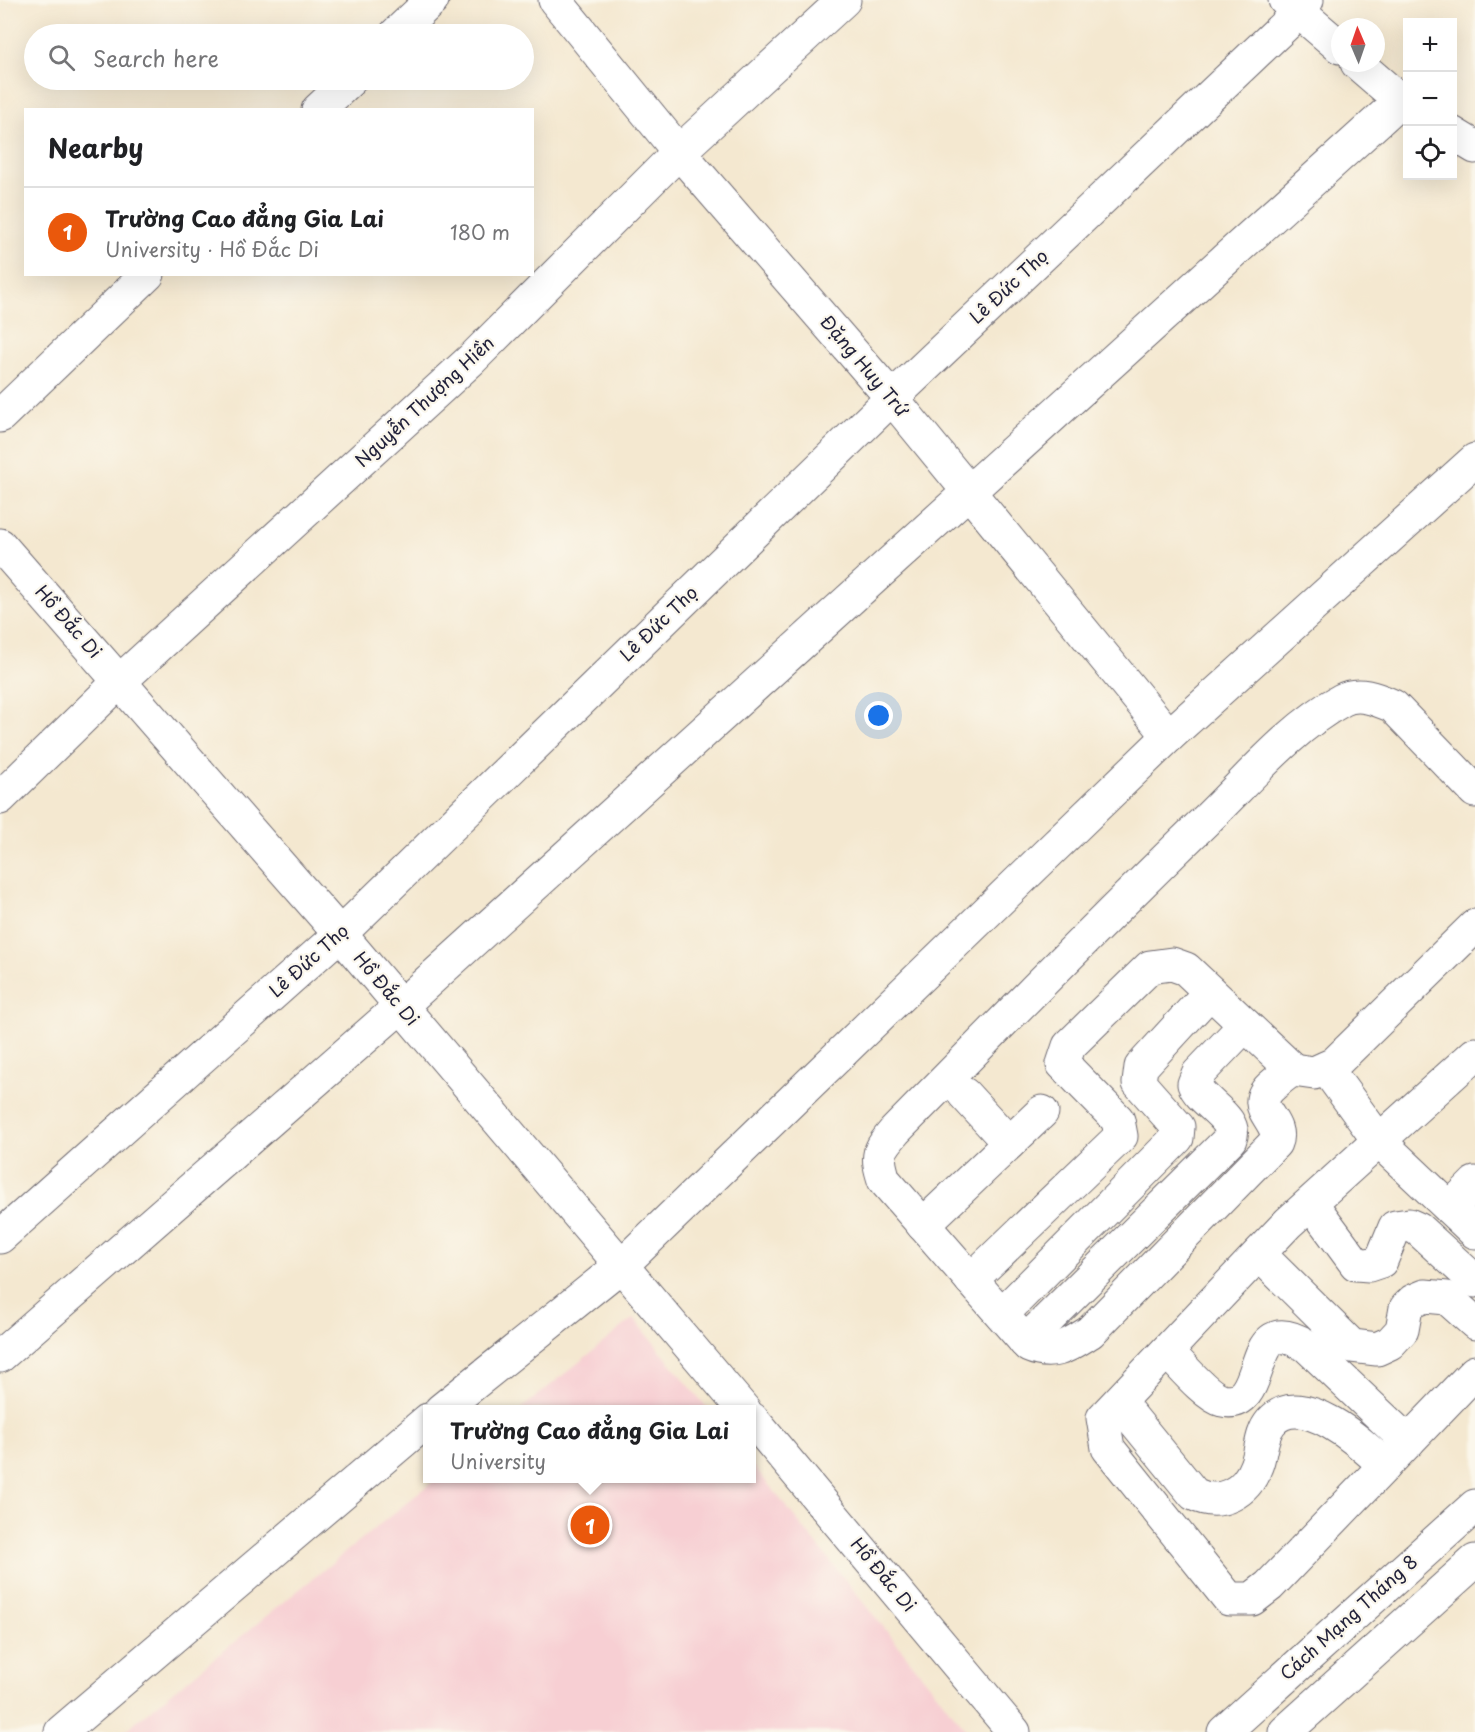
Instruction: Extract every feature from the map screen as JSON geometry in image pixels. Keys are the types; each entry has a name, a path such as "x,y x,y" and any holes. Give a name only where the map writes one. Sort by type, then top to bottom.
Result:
{"street":[{"path":"407,24 432,0"},
{"name":"Đặng Huy Trứ","path":"555,0 679,152 892,398 1169,736"},
{"name":"Nguyễn Thượng Hiền","path":"0,798 120,681 472,359 679,152 844,0"},
{"path":"1298,3 1331,38"},
{"name":"Lê Đức Thọ","path":"0,1237 340,934 1298,3"},
{"path":"0,1356 401,1006 967,491 1403,104 1367,72"},
{"path":"320,108 339,90"},
{"path":"1457,136 1475,147"},
{"path":"0,416 146,276"},
{"path":"447,1405 623,1264 1169,736 1475,460"},
{"name":"Hồ Đắc Di","path":"0,545 340,934 623,1264 740,1405"},
{"path":"1293,1070 1266,1091 1262,1097 1264,1109 1277,1132 1275,1143 1173,1250 1090,1332 1066,1348 1040,1351 1025,1342 884,1180 878,1160 881,1148 1142,882 1299,730 1343,699 1356,695 1376,698 1393,706 1473,785"},
{"path":"971,1280 1121,1136 1118,1120 1064,1064 1069,1046 1150,967 1157,964 1172,964 1186,969 1293,1070 1314,1074 1334,1064 1475,926"},
{"path":"1002,1314 1176,1138 1178,1127 1172,1117 1139,1083 1141,1067 1210,992"},
{"path":"1025,1342 1230,1139 1232,1130 1229,1122 1199,1095 1194,1084 1198,1074 1245,1025"},
{"path":"1475,1054 1311,1203 1259,1254 1103,1418 1108,1448 1229,1599 1252,1599 1269,1586 1475,1372"},
{"path":"1326,1068 1379,1141 1475,1232"},
{"path":"964,1094 1009,1143"},
{"path":"923,1225 1042,1112"},
{"path":"1450,1208 1475,1183"},
{"path":"1311,1203 1356,1264 1377,1264 1381,1261 1395,1227 1409,1225 1418,1229 1475,1281"},
{"path":"1259,1254 1352,1346 1377,1349 1390,1343 1402,1330 1406,1308 1413,1301 1425,1296 1447,1298 1475,1323"},
{"path":"1167,1351 1208,1392 1221,1400 1234,1399 1246,1393 1254,1379 1260,1354 1267,1343 1278,1337 1292,1337 1307,1346 1408,1442"},
{"path":"1119,1402 1194,1494 1203,1499 1232,1497 1244,1488 1256,1467 1263,1438 1270,1422 1283,1413 1299,1412 1328,1420 1358,1438 1385,1466"},
{"path":"61,1732 423,1424"},
{"name":"Hồ Đắc Di","path":"756,1424 1014,1732"},
{"name":"Cách Mạng Tháng 8","path":"1224,1732 1475,1506"},
{"path":"1285,1732 1475,1561"}],"shaded area":[{"path":"634,1318 705,1405 526,1405"},
{"path":"756,1469 968,1732 123,1732 431,1483 756,1483"}],"place":[{"name":"Trường Cao đẳng Gia Lai","path":"590,1525"}]}
